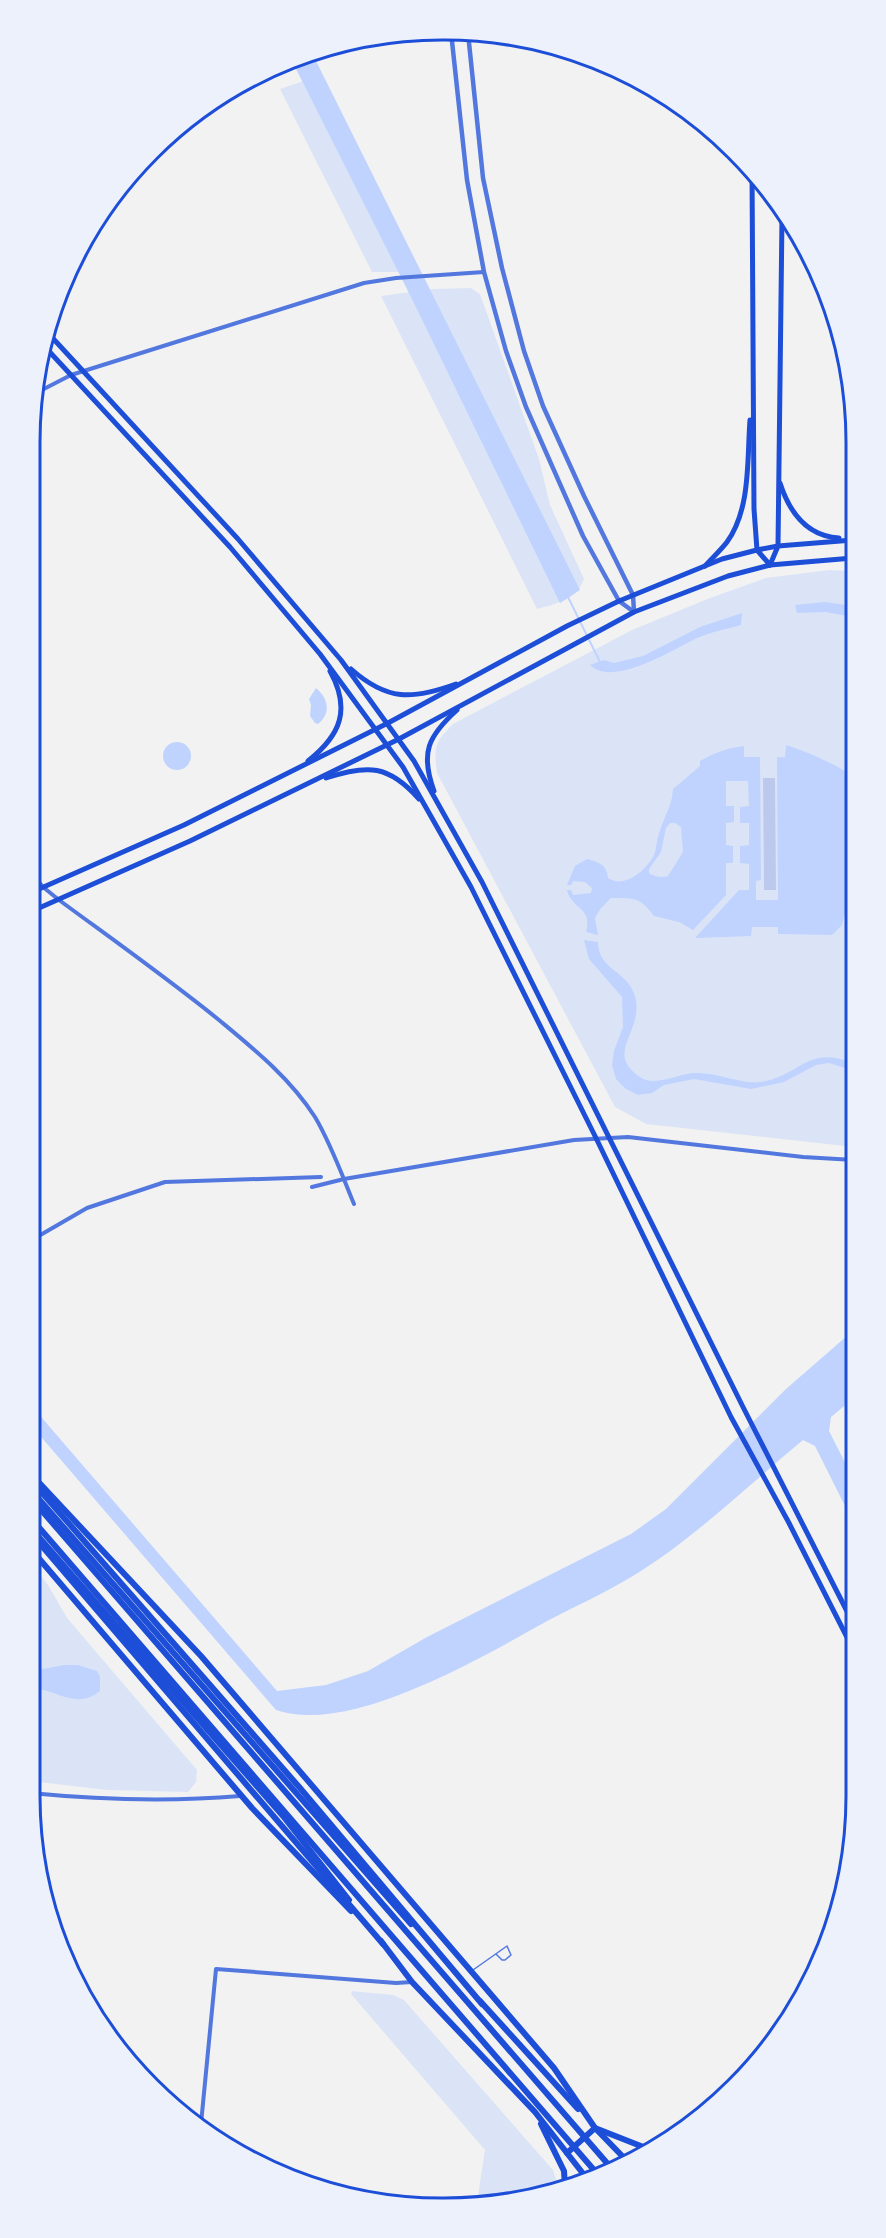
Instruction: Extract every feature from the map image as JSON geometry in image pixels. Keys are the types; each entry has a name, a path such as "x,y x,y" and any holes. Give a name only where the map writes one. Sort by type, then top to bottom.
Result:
{"main road":[{"path":"752,186 754,509 757,550 770,565"},
{"path":"770,565 778,546 782,225"},
{"path":"54,339 238,539 341,660 414,761 482,882 846,1609"},
{"path":"51,353 230,547 320,654 387,744 429,810 471,887 596,1138 731,1417 846,1634"},
{"path":"703,567 727,542 739,520 744,503 753,379"},
{"path":"778,479 795,516 813,529 834,538 846,539"},
{"path":"40,888 184,825 376,730 567,626 618,601 703,567 757,550 846,541"},
{"path":"40,908 190,842 399,739 634,612 728,576 770,565 846,559"},
{"path":"299,768 329,741 340,723 342,704 339,687 320,654"},
{"path":"341,660 375,688 401,695 432,693 474,677"},
{"path":"441,809 427,772 427,753 436,732 463,704"},
{"path":"308,783 350,770 374,769 393,774 429,810"},
{"path":"40,1484 201,1656 554,2068 595,2128 640,2146"},
{"path":"40,1491 482,2004"},
{"path":"40,1500 166,1643 276,1773 482,2004 622,2156"},
{"path":"40,1509 606,2163"},
{"path":"40,1529 593,2169"},
{"path":"40,1538 283,1816 412,1982 535,2112 582,2172"},
{"path":"40,1545 383,1944"},
{"path":"40,1560 241,1796 383,1944"},
{"path":"535,2112 564,2171 564,2178"},
{"path":"567,2153 595,2128"}],"street":[{"path":"452,40 467,180 484,272 506,351 526,407 583,536 618,601 634,612"},
{"path":"469,41 483,178 502,268 524,351 548,416 633,596 634,612"},
{"path":"44,389 71,375 364,283 396,278 484,272"},
{"path":"40,883 59,900 196,1001 258,1052 291,1085 315,1117 354,1204"},
{"path":"312,1187 344,1179 609,1137 846,1160"},
{"path":"40,1235 87,1208 165,1182 321,1178"},
{"path":"40,1793 129,1801 241,1796"},
{"path":"202,2117 216,1969 396,1983 412,1982"}],"lane":[{"path":"471,1971 507,1946 511,1955 506,1960 502,1960 496,1954"}],"shaded area":[{"path":"303,81 399,272 372,272 280,89"},
{"path":"471,288 480,294 539,459 550,505 584,579 577,591 565,600 537,609 381,296 432,289"},
{"path":"829,570 846,571 846,1146 646,1124 615,1107 437,773 437,746 442,736 453,724 632,630 766,578"},
{"path":"40,1575 67,1618 197,1770 196,1782 188,1792 107,1790 40,1782"},
{"path":"352,1991 393,1995 404,2000 553,2170 556,2181 522,2190 478,2196 485,2150 351,1994"}],"water":[{"path":"316,61 580,590 560,603 411,297 296,69"},
{"path":"825,602 846,605 846,616 825,612 797,613 795,605"},
{"path":"742,613 741,625 697,638 644,664 613,672 600,671 590,665 604,660 614,663 643,656 700,627"},
{"path":"316,688 323,696 327,706 325,715 318,724 310,716 309,699"},
{"path":"177,742 187,746 191,756 187,766 177,770 167,766 163,756 167,746"},
{"path":"786,745 846,772 846,907 842,925 832,935 778,934 778,927 752,927 751,936 695,938 739,890 749,890 749,864 740,863 740,846 749,845 749,823 740,823 740,807 749,806 748,781 726,781 726,806 734,806 734,822 726,823 726,845 733,846 733,863 726,863 726,895 693,930 679,922 654,916 645,905 636,900 611,898 595,918 598,935 586,932 587,918 569,896 567,890 571,890 573,895 591,893 592,888 585,882 573,881 571,885 567,885 575,866 587,859 602,865 608,878 614,881 634,877 654,854 673,789 700,766 700,761 721,751 744,746 744,757 760,757 761,880 756,881 756,900 778,900 777,757 785,757","holes":["670,823 681,827 683,852 668,876 660,877 649,873 649,869 661,852 666,828"]},
{"path":"584,940 598,942 603,959 631,987 637,1006 636,1016 624,1055 629,1067 643,1079 658,1081 690,1073 704,1073 760,1082 774,1079 804,1063 825,1057 846,1062 846,1069 829,1063 816,1065 784,1082 751,1089 694,1079 664,1085 652,1093 638,1095 626,1089 616,1079 612,1065 614,1051 623,1027 622,997 589,959"},
{"path":"846,1337 846,1404 831,1417 829,1431 846,1464 846,1508 815,1446 803,1440 665,1555 610,1589 417,1688 379,1702 341,1712 307,1715 276,1710 40,1436 40,1416 277,1691 326,1685 368,1671 427,1637 631,1534 666,1509 786,1389"},
{"path":"78,1665 97,1671 100,1677 100,1691 91,1697 82,1699 65,1697 40,1689 40,1668"}],"building":[{"path":"763,778 775,778 776,890 764,890"}],"waterway":[{"path":"567,595 600,662"}]}
